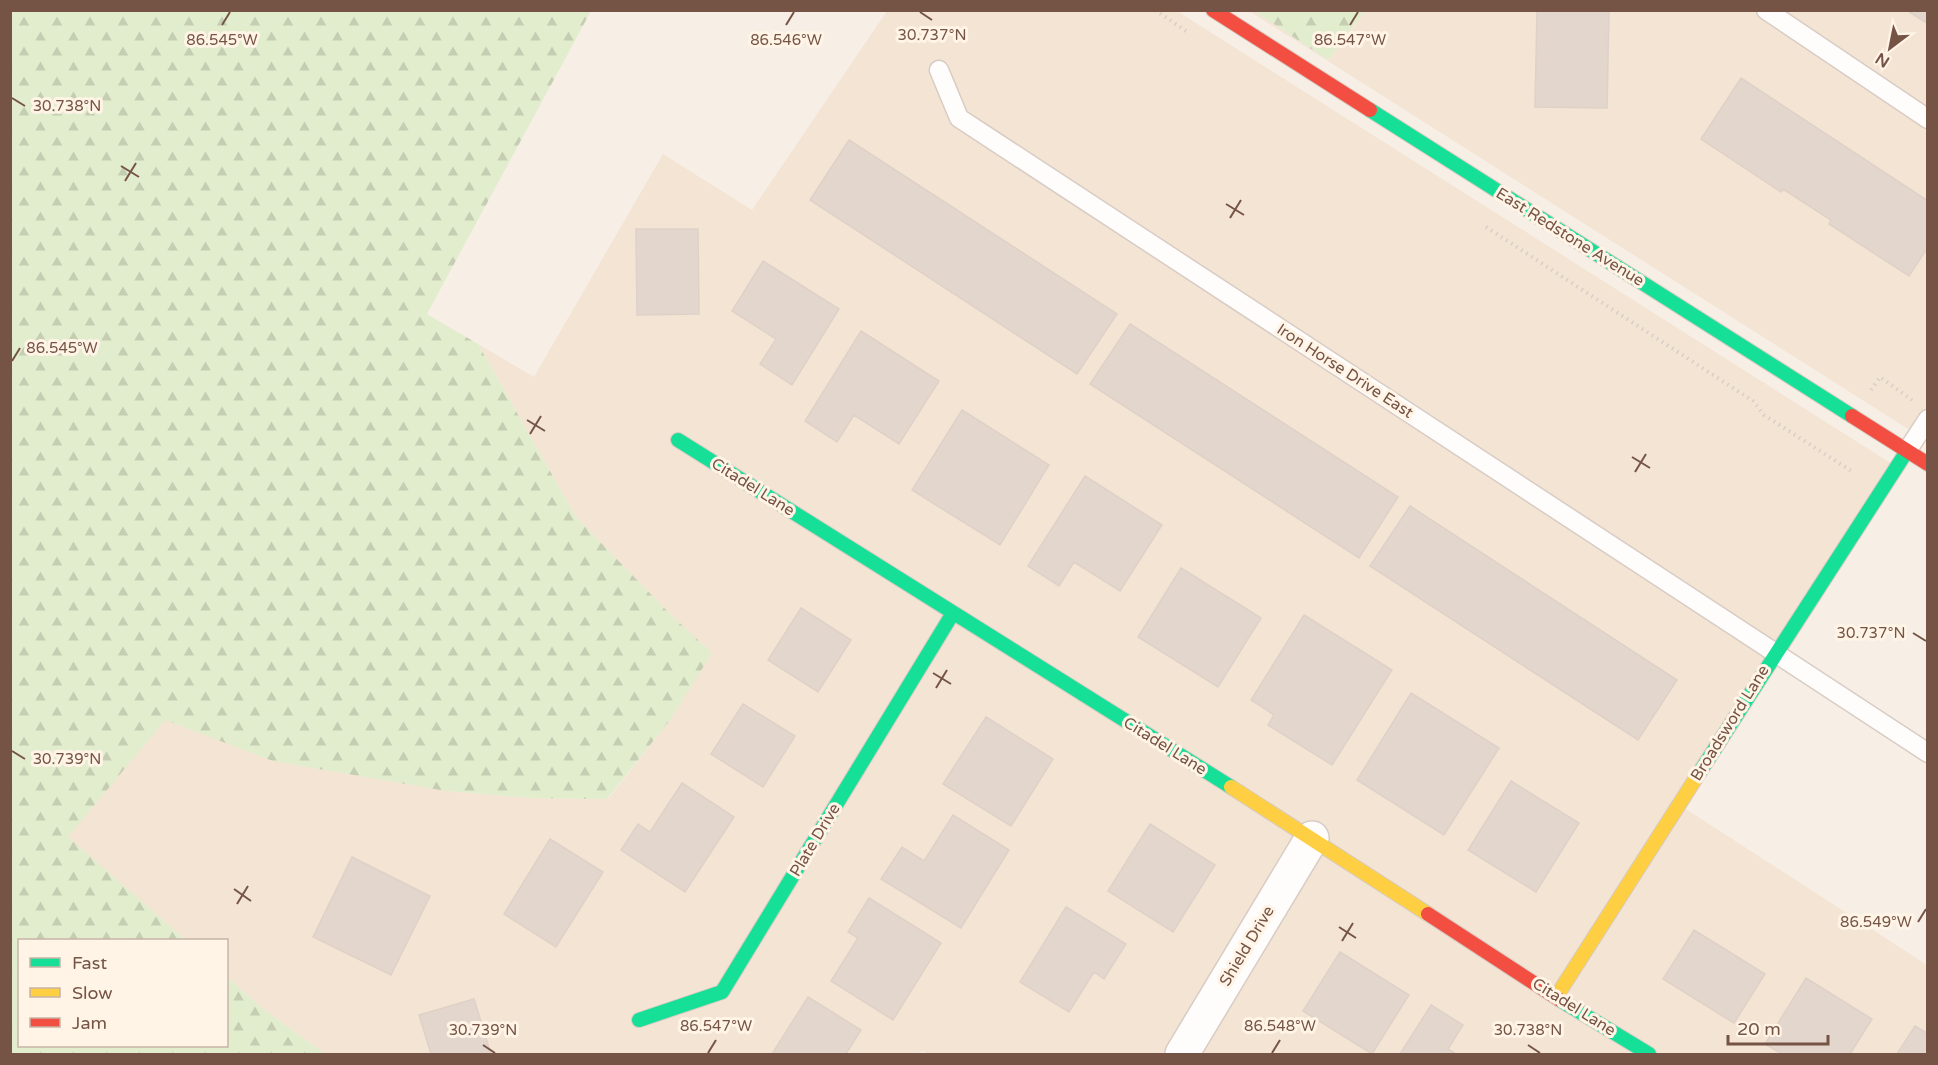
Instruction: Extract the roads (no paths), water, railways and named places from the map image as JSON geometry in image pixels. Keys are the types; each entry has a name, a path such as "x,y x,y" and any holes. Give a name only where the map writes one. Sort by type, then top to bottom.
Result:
{"street":[{"name":"East Redstone Avenue","path":"1213,10 1928,464"},
{"name":"Citadel Lane","path":"678,440 1312,838 1556,997 1649,1054"},
{"name":"Broadsword Lane","path":"1556,997 1774,653 1907,451"},
{"name":"Plate Drive","path":"639,1020 722,992 953,613"},
{"name":"Shield Drive","path":"1182,1054 1312,838"}],"lane":[{"path":"1766,10 1928,118"},
{"name":"Iron Horse Drive East","path":"939,70 960,118 1928,753"},
{"path":"1907,451 1928,419"}]}
